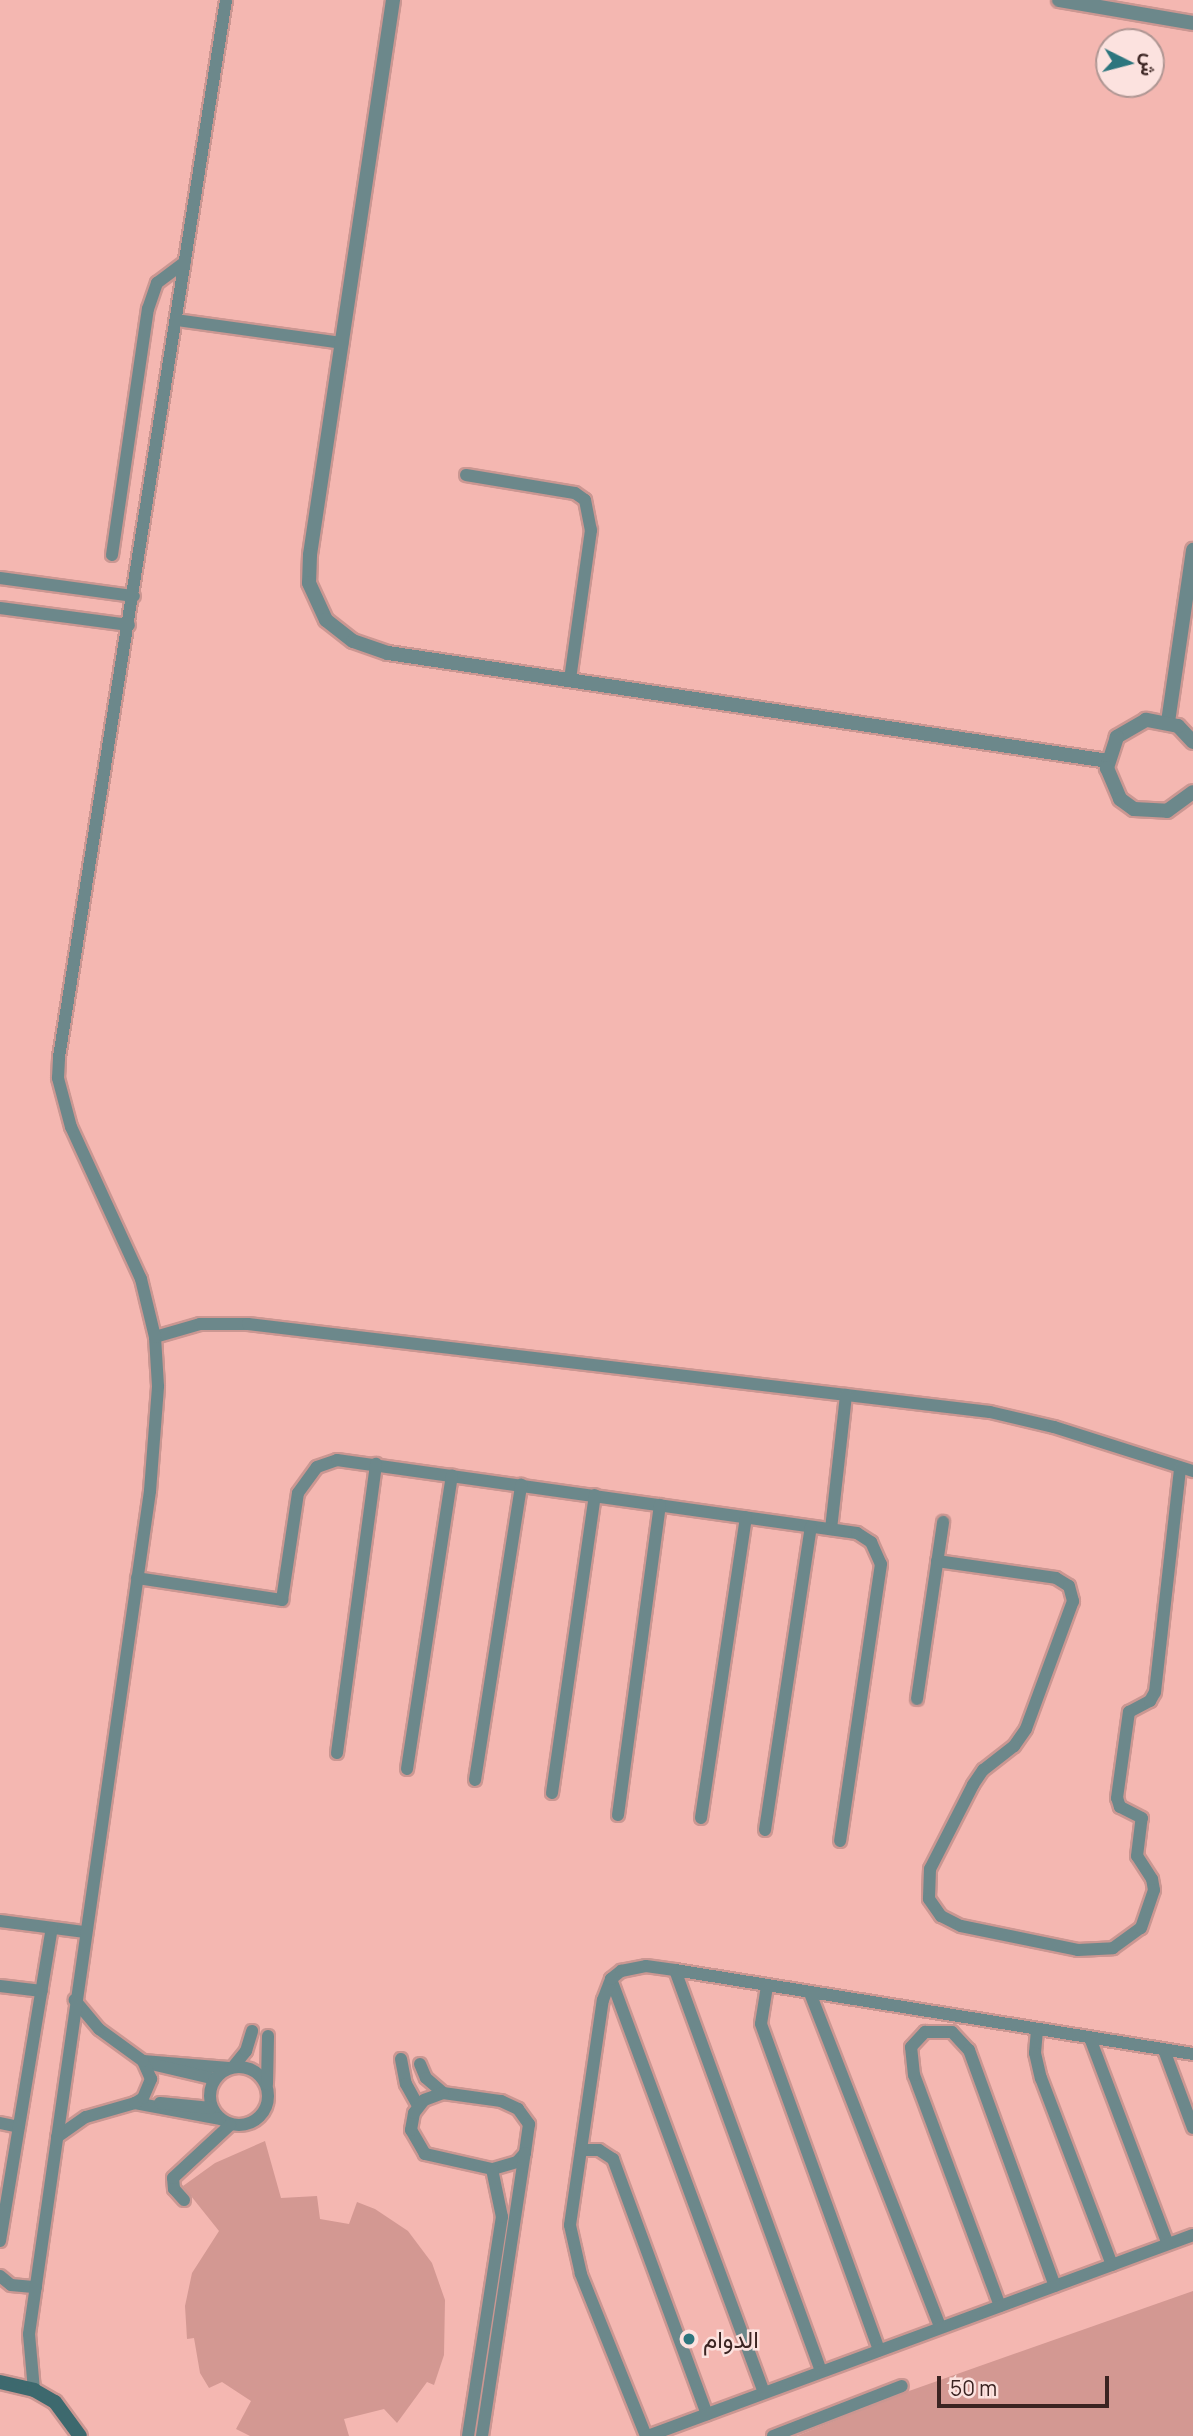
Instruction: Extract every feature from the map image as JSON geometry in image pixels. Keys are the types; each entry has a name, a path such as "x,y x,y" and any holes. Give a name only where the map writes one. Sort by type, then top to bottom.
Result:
{"main road":[{"path":"0,2382 34,2390 55,2402 80,2436"}],"street":[{"path":"393,0 309,563 309,583 318,610 342,635 388,653 1108,761"},
{"path":"1059,0 1193,23"},
{"path":"1168,722 1193,550"},
{"path":"1193,741 1168,722 1146,720 1130,725 1117,737 1108,761 1111,785 1134,809 1167,811 1193,792"}],"lane":[{"path":"34,2390 29,2348 36,2287 137,1578 156,1425 155,1337 141,1279 71,1127 58,1079 226,0"},
{"path":"112,555 148,309 157,283 185,262"},
{"path":"176,320 342,343"},
{"path":"466,475 575,493 585,500 591,530 570,680"},
{"path":"0,578 134,596"},
{"path":"0,608 129,625"},
{"path":"155,1337 201,1324 248,1324 846,1395 1022,1419 1187,1469 1155,1692 1150,1701 1129,1712 1117,1798 1124,1810 1142,1818 1137,1856 1152,1879 1154,1890 1141,1928 1113,1948 1078,1950 961,1926 941,1916 929,1899 930,1870 973,1785 983,1770 1014,1746 1026,1729 1073,1601 1069,1586 1056,1578 937,1561"},
{"path":"831,1530 846,1395"},
{"path":"137,1578 282,1600 302,1483 327,1462 376,1464 746,1517 864,1537 876,1549 881,1564 840,1841"},
{"path":"337,1753 376,1464"},
{"path":"407,1769 452,1475"},
{"path":"475,1780 521,1485"},
{"path":"552,1793 595,1496"},
{"path":"618,1815 660,1505"},
{"path":"701,1818 746,1517"},
{"path":"918,1699 943,1522"},
{"path":"765,1830 811,1527"},
{"path":"0,1921 85,1932"},
{"path":"0,2241 52,1928"},
{"path":"1193,2054 675,1970 633,1966 611,1979 603,2000 570,2216 572,2239 581,2274 647,2436 1193,2235"},
{"path":"675,1970 821,2371"},
{"path":"611,1979 764,2392"},
{"path":"0,1986 42,1991"},
{"path":"766,1986 761,2024 879,2350"},
{"path":"810,1993 940,2327"},
{"path":"75,2000 99,2029 143,2061 167,2071 215,2079"},
{"path":"1037,2030 1035,2053 1041,2078 1112,2265"},
{"path":"225,2122 211,2108 209,2093 215,2079 231,2068 246,2051 252,2031"},
{"path":"1000,2306 914,2075 911,2047 925,2032 952,2032 969,2050 1055,2286"},
{"path":"135,2104 248,2124 263,2114 267,2088 268,2036"},
{"path":"1090,2038 1168,2244"},
{"path":"1164,2050 1193,2129"},
{"path":"401,2059 406,2084 418,2106 411,2130 425,2154 492,2169 517,2162 526,2153"},
{"path":"143,2061 231,2068 257,2073 267,2088"},
{"path":"135,2104 143,2098 151,2080 143,2061"},
{"path":"420,2064 426,2078 443,2093 501,2101 518,2109 528,2124 526,2153 482,2436"},
{"path":"418,2106 443,2093"},
{"path":"57,2137 86,2117 135,2104 211,2108"},
{"path":"184,2200 174,2189 173,2178 225,2122"},
{"path":"0,2123 19,2127"},
{"path":"581,2150 599,2150 613,2160 707,2414"},
{"path":"468,2436 502,2217 492,2169"},
{"path":"0,2276 11,2285 36,2287"},
{"path":"773,2436 902,2386"}],"building":[{"path":"265,2141 281,2198 317,2196 320,2219 349,2224 357,2202 375,2209 408,2231 432,2263 445,2300 444,2355 434,2385 427,2382 397,2423 384,2409 344,2419 349,2436 250,2436 236,2429 251,2401 222,2382 209,2388 200,2373 194,2338 187,2339 185,2306 192,2273 219,2231 183,2186 215,2163"},
{"path":"1193,2291 1193,2436 797,2436 909,2391"}],"place":[{"name":"الدوام","path":"689,2339"}]}
